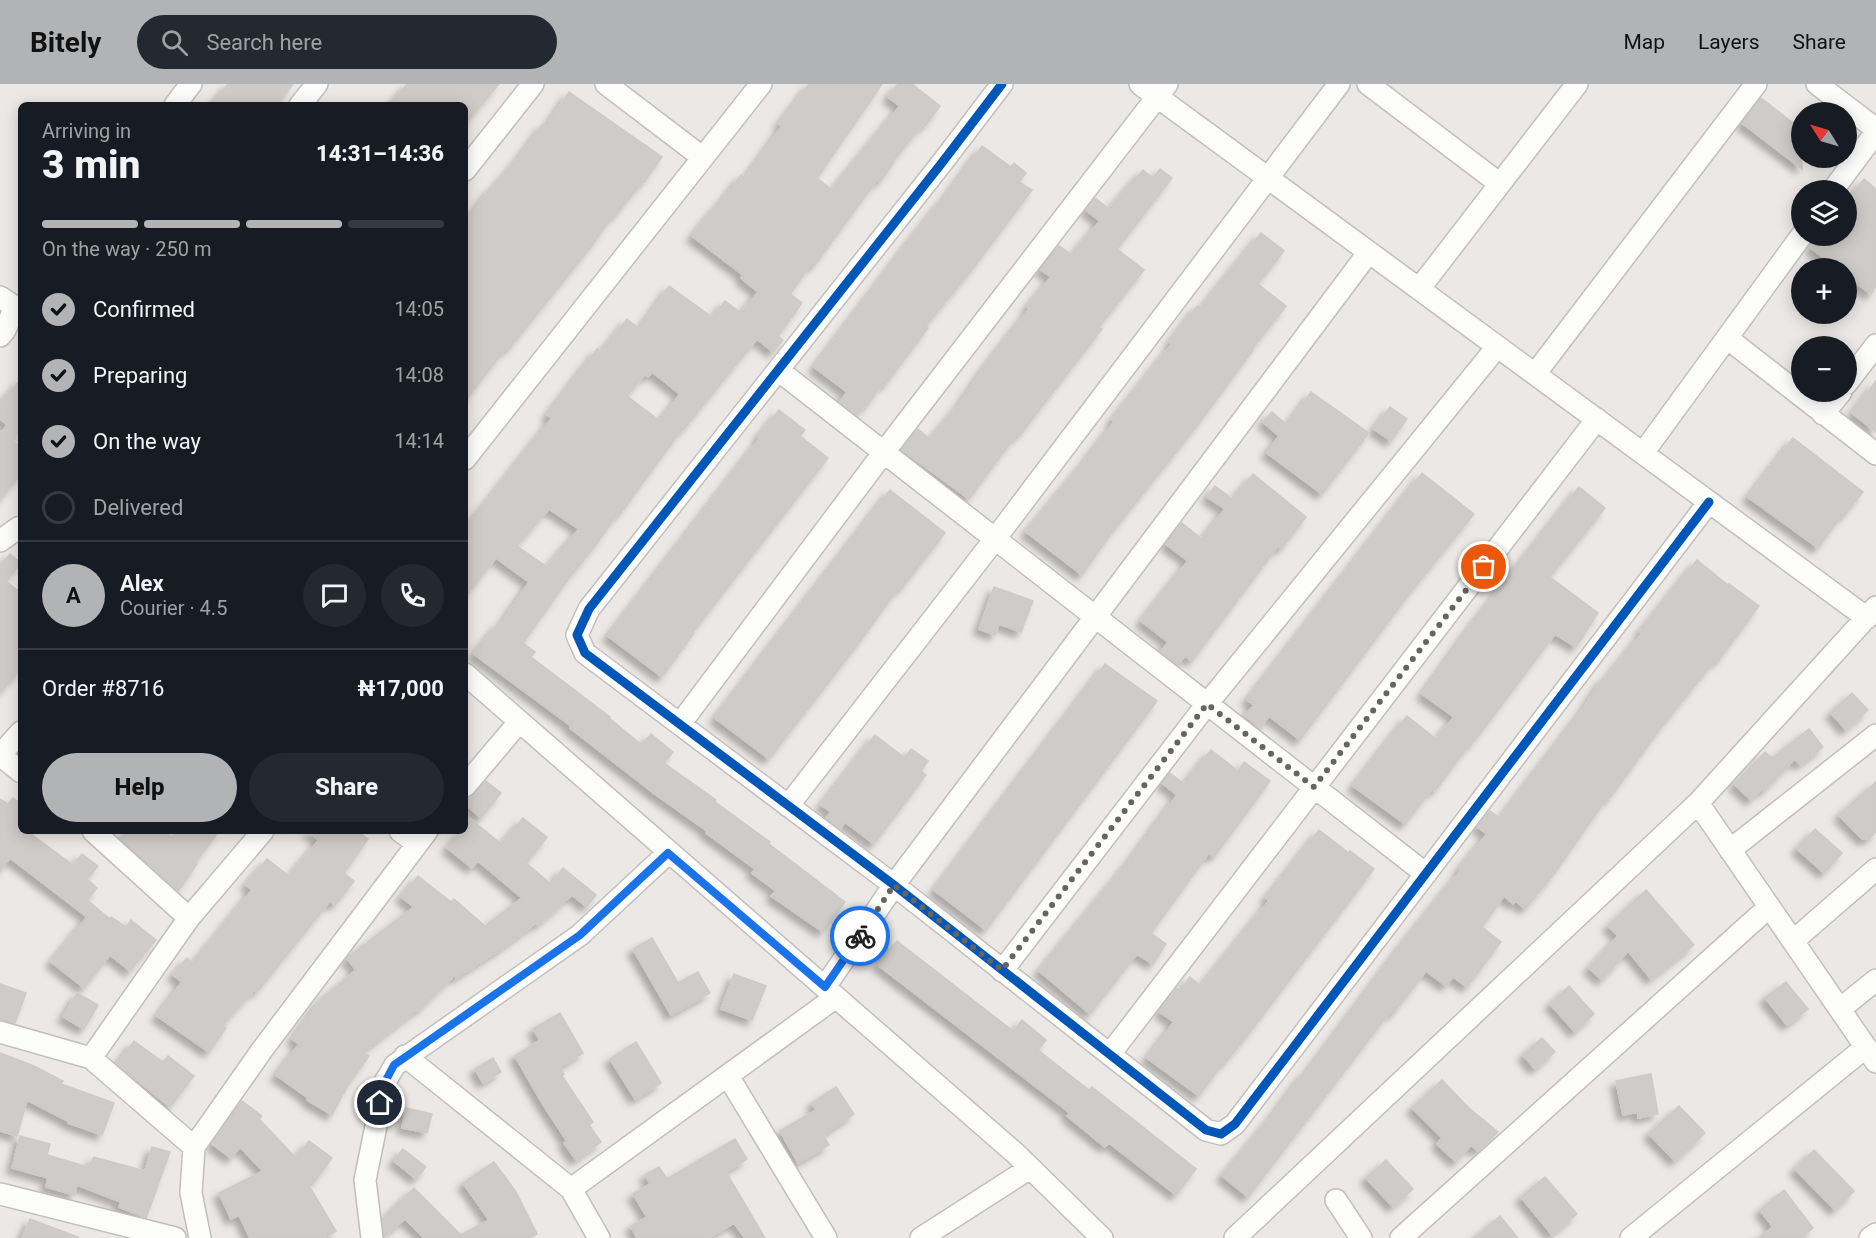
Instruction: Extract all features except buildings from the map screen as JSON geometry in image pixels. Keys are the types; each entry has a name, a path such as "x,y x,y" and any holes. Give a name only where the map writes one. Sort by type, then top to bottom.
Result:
{"street":[{"path":"177,102 192,84"},
{"path":"302,102 317,84"},
{"path":"468,166 533,84"},
{"path":"606,84 702,157"},
{"path":"468,455 761,84"},
{"path":"1002,84 589,609 577,634 585,653 894,885 1206,1130 1221,1134 1235,1124 1709,502"},
{"path":"1140,84 1162,90 1269,179 1497,347 1709,502 1872,613 1698,803 1235,1238"},
{"path":"788,806 995,539 1339,84"},
{"path":"1368,84 1500,184"},
{"path":"1419,289 1577,84"},
{"path":"1535,374 1756,84"},
{"path":"1817,84 1876,131 1840,180"},
{"path":"680,724 884,452 1162,90"},
{"path":"1643,453 1794,246"},
{"path":"571,1189 728,1076 830,992 894,885 1369,252"},
{"path":"0,336 5,330 14,304"},
{"path":"1727,338 1876,454"},
{"path":"1857,370 1876,345"},
{"path":"1002,970 1207,704 1497,347"},
{"path":"778,370 1426,874"},
{"path":"1823,414 1833,402"},
{"path":"1110,1054 1597,419"},
{"path":"0,541 18,528"},
{"path":"468,677 1030,1168 1102,1238"},
{"path":"468,782 519,722"},
{"path":"18,735 0,755 18,770"},
{"path":"1730,850 1876,735"},
{"path":"1631,1238 1871,1055 1698,803"},
{"path":"97,834 189,918"},
{"path":"91,1059 189,918 259,834"},
{"path":"200,1238 191,1192 194,1147 414,835"},
{"path":"372,1238 365,1180 385,1082 394,1065 580,935 668,853"},
{"path":"1793,941 1876,869"},
{"path":"1401,1238 1769,907"},
{"path":"1840,1009 1876,980"},
{"path":"0,1032 91,1059 194,1147"},
{"path":"405,1056 571,1189 599,1238"},
{"path":"728,1076 826,1238"},
{"path":"921,1238 1030,1168"},
{"path":"0,1194 175,1238"},
{"path":"1336,1200 1361,1238"},
{"path":"1870,1238 1876,1234"}],"cycle path":[{"path":"1002,84 589,609 577,635 585,653 894,885 1206,1130 1221,1134 1235,1124 1709,502"}],"way so far":[{"path":"860,936 894,885 1002,970 1207,704 1314,787 1484,567"}],"route":[{"path":"380,1103 385,1082 394,1065 580,935 668,853 825,987 860,936"}]}
